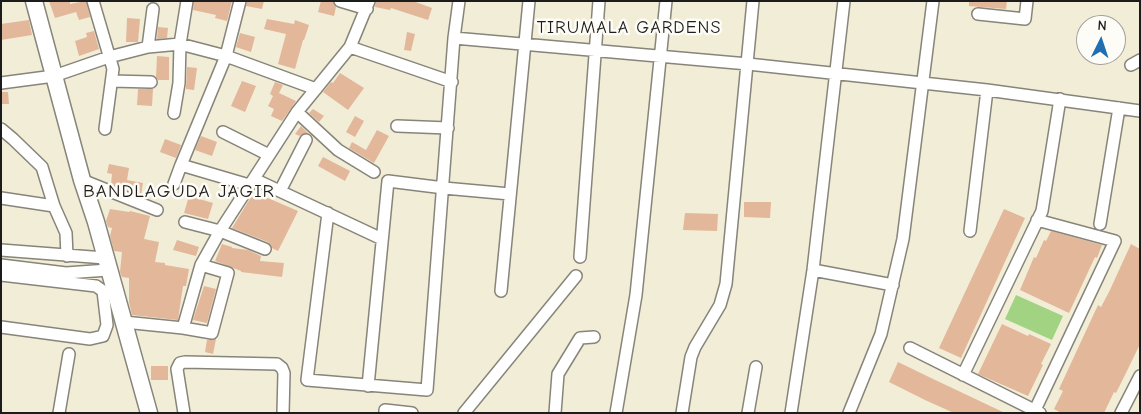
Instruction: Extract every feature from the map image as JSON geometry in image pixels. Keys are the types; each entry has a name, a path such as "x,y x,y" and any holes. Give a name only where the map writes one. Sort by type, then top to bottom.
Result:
{"street":[{"path":"34,1 82,180 96,222 106,264 149,413"},
{"path":"93,1 113,69 105,129"},
{"path":"174,113 179,83 180,44 186,1"},
{"path":"174,184 226,56 240,1"},
{"path":"183,328 201,265 220,231 297,112 350,47 368,5 340,1"},
{"path":"328,213 307,380 427,390 444,188 454,38 459,1"},
{"path":"501,291 529,1"},
{"path":"580,257 599,1"},
{"path":"616,413 636,295 666,1"},
{"path":"682,413 693,352 720,305 726,284 753,1"},
{"path":"791,413 813,270 844,1"},
{"path":"849,413 881,334 904,239 934,1"},
{"path":"978,14 1025,19 1027,1"},
{"path":"148,47 153,9"},
{"path":"454,38 748,64 987,90 1140,111"},
{"path":"1,84 54,76 109,57 148,47 180,44 226,56 316,89"},
{"path":"350,47 452,82"},
{"path":"112,82 151,82"},
{"path":"970,231 987,90"},
{"path":"963,375 1043,205 1060,100"},
{"path":"1100,224 1118,108"},
{"path":"297,112 338,150 374,172"},
{"path":"397,126 448,128"},
{"path":"1,129 42,167 54,206 66,233 67,256"},
{"path":"224,132 269,155"},
{"path":"280,191 306,140"},
{"path":"181,165 252,182 280,191 382,238"},
{"path":"82,180 157,210"},
{"path":"368,386 388,181 510,194"},
{"path":"1,198 54,206"},
{"path":"910,348 1038,412 1115,241 1037,220"},
{"path":"185,222 220,231 264,249"},
{"path":"1,250 67,256 106,264"},
{"path":"1,265 66,273 106,264"},
{"path":"124,322 212,332 228,273 201,265"},
{"path":"813,270 892,285"},
{"path":"1,275 96,286 103,291 106,325 103,336 90,339 1,327"},
{"path":"464,413 576,276"},
{"path":"555,413 558,374 580,338 594,337"},
{"path":"59,413 69,354"},
{"path":"184,413 177,369 180,363 185,362 277,364 284,373 283,413"},
{"path":"748,413 756,367"},
{"path":"1121,413 1140,376"},
{"path":"385,413 386,410 412,413"}],"green space":[{"path":"1016,295 1063,316 1052,340 1005,319"}],"building":[{"path":"49,1 70,1 70,4 86,1 90,17 79,20 76,12 55,18"},
{"path":"194,1 232,1 227,21 215,18 216,15 193,10"},
{"path":"247,1 264,1 262,9 246,6"},
{"path":"321,1 333,2 336,7 334,16 318,12"},
{"path":"376,1 413,1 432,8 428,20 391,8 390,10 375,7"},
{"path":"969,1 1007,1 1006,9 969,6"},
{"path":"127,18 140,19 138,42 126,42"},
{"path":"267,19 294,24 295,20 309,25 295,69 278,64 286,34 264,29"},
{"path":"29,20 32,35 1,40 1,24"},
{"path":"158,27 168,28 167,38 157,39"},
{"path":"94,31 99,49 79,56 75,41 87,37 86,33"},
{"path":"407,32 415,34 411,51 404,50"},
{"path":"240,33 255,37 251,52 236,47"},
{"path":"157,56 169,57 169,80 158,80 156,77"},
{"path":"187,67 197,68 194,90 186,89"},
{"path":"340,73 364,88 348,110 323,92"},
{"path":"242,81 256,86 245,112 231,106"},
{"path":"275,82 283,85 279,93 296,101 282,121 271,116 274,109 268,106 273,96 270,94"},
{"path":"138,89 153,89 152,106 137,105"},
{"path":"1,92 8,92 9,104 1,104"},
{"path":"313,109 324,116 319,122 309,113"},
{"path":"355,116 364,121 355,137 346,132"},
{"path":"301,126 308,133 300,136 295,134"},
{"path":"377,130 389,136 374,163 349,148 352,142 366,150"},
{"path":"201,136 217,142 212,156 195,150"},
{"path":"165,139 181,145 176,158 160,152"},
{"path":"323,157 350,171 345,181 318,166"},
{"path":"109,164 129,168 127,180 143,183 141,195 111,184 112,174 107,173"},
{"path":"254,192 298,211 278,251 272,248 268,242 232,228"},
{"path":"189,196 213,203 208,219 184,213"},
{"path":"744,202 771,202 770,218 744,217"},
{"path":"110,209 150,216 144,239 159,242 155,262 189,269 186,286 183,286 178,320 132,315 129,302 129,278 122,277 120,272 122,252 114,251 110,236 112,228 108,227 106,221"},
{"path":"1004,209 1025,218 961,358 939,348"},
{"path":"685,213 718,214 717,231 683,230"},
{"path":"1051,231 1102,245 1069,313 1020,290 1034,257 1036,258 1044,240 1046,241"},
{"path":"177,240 199,247 196,256 173,250"},
{"path":"222,244 232,248 248,250 261,256 260,261 284,263 282,277 241,272 215,261"},
{"path":"1131,244 1140,249 1140,344 1104,413 1061,413 1054,409 1063,391 1059,389 1098,305 1101,307"},
{"path":"204,286 216,289 207,323 193,320"},
{"path":"1002,324 1051,344 1028,396 978,374"},
{"path":"216,339 213,354 205,352 207,340"},
{"path":"898,362 1005,413 954,413 925,400 889,382"},
{"path":"151,366 168,366 168,380 151,380"}],"district":[{"name":"TIRUMALA GARDENS","path":"629,28"},
{"name":"BANDLAGUDA JAGIR","path":"179,192"}]}
